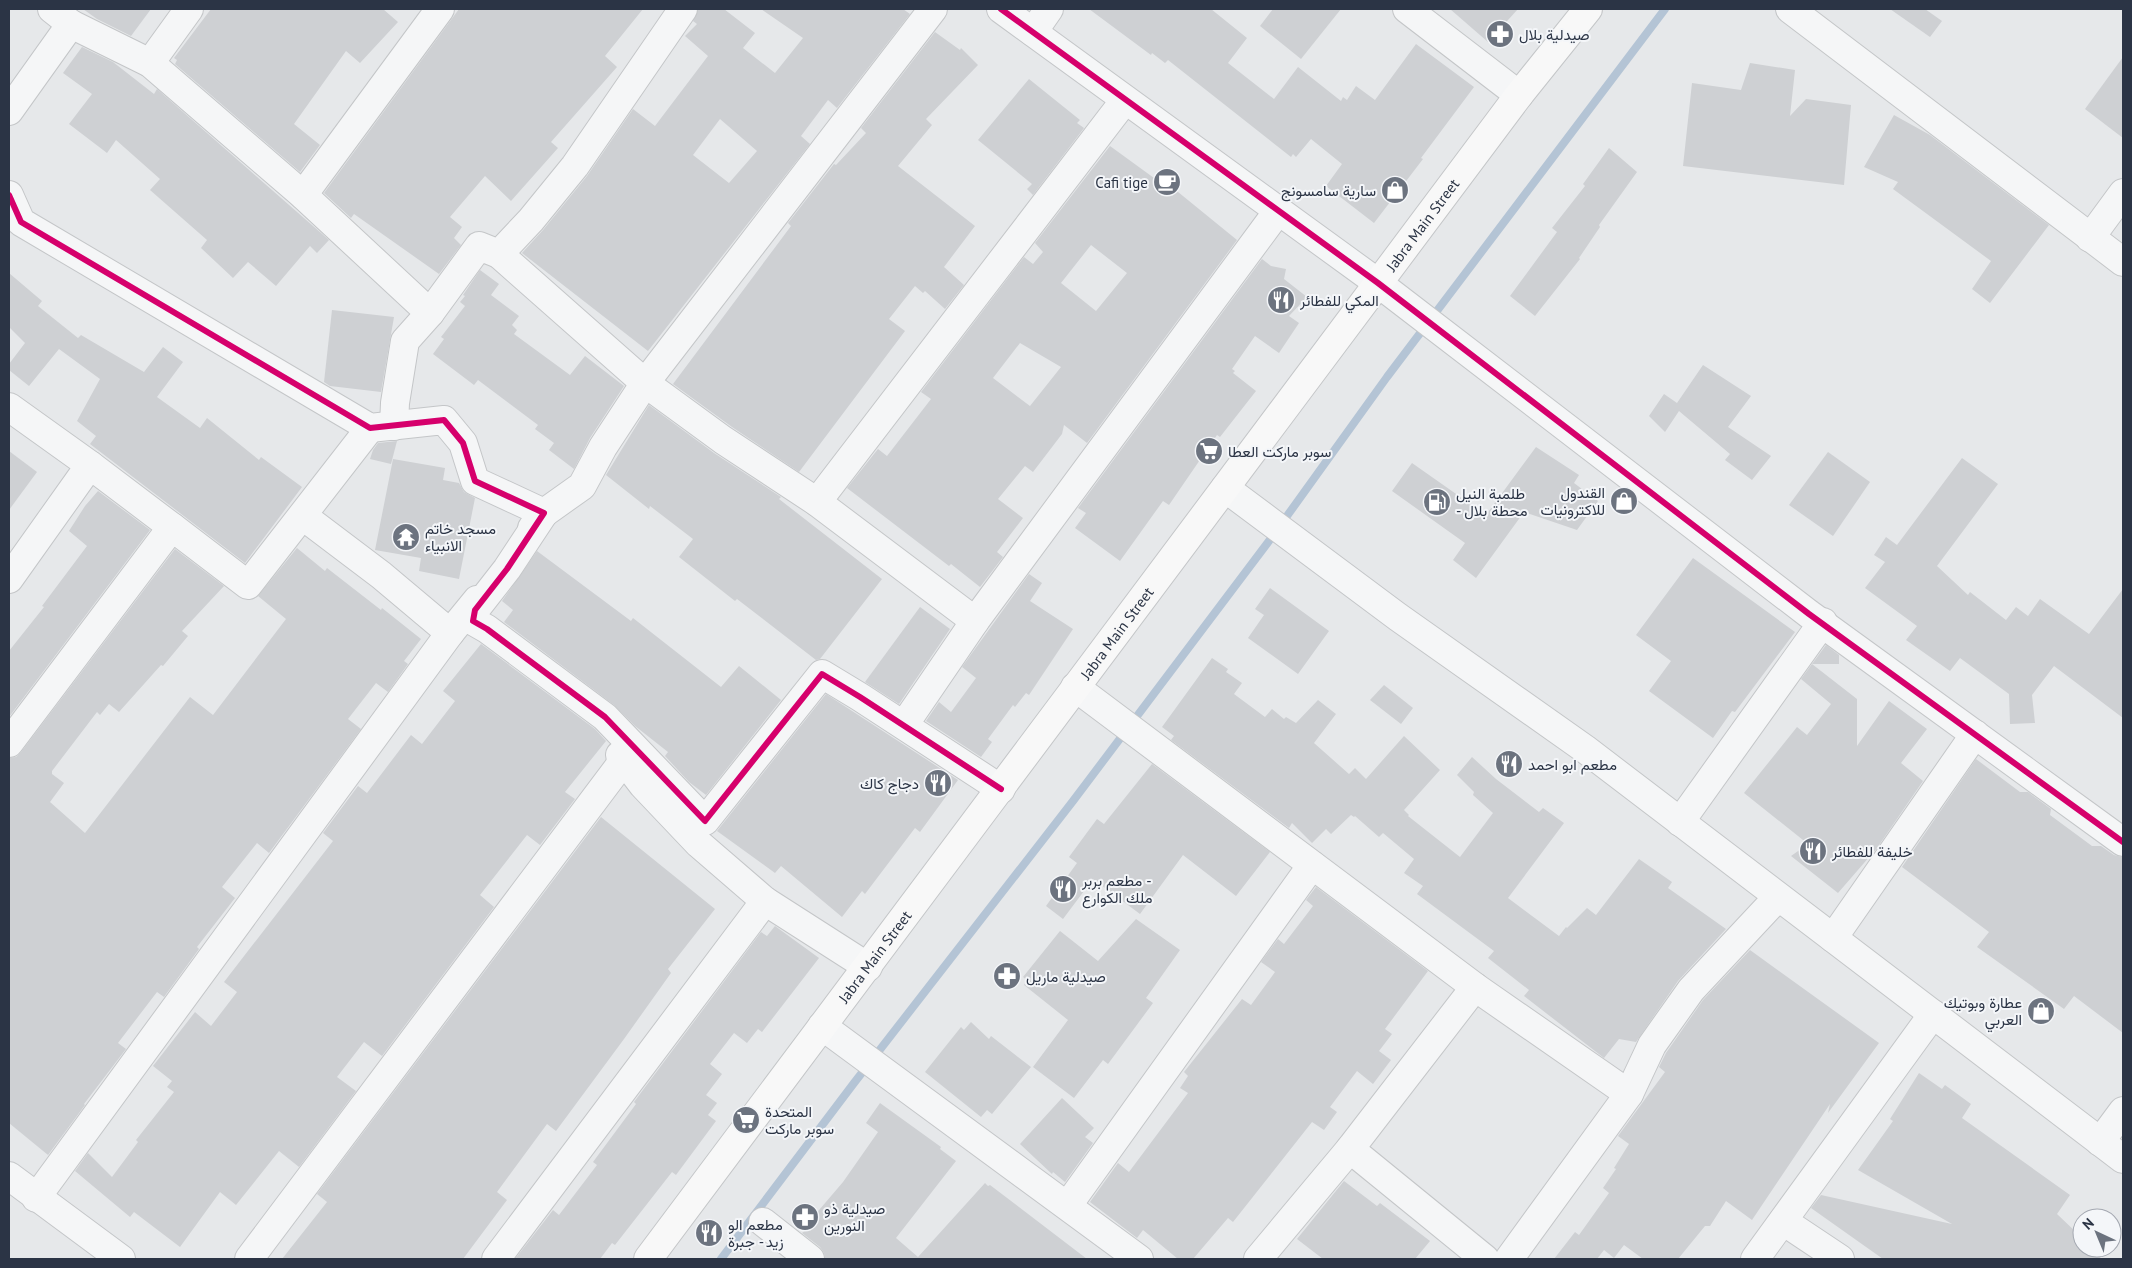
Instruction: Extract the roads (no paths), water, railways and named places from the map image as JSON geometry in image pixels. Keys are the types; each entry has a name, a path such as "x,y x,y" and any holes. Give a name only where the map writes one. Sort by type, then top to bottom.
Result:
{"main road":[{"name":"Jabra Main Street","path":"648,1259 1518,95 1588,9"}],"street":[{"path":"150,63 189,9"},
{"path":"303,195 440,9"},
{"path":"499,254 531,220 575,166 682,9"},
{"path":"36,1198 456,627 544,513 582,486 603,447 646,383 933,9"},
{"path":"1001,9 1378,283 1809,614 1823,622 2123,842"},
{"path":"1033,32 1050,9"},
{"path":"1407,9 1518,95"},
{"path":"1790,9 2123,262"},
{"path":"9,111 61,16 150,63 303,195 430,313"},
{"path":"817,502 1125,100"},
{"path":"2090,238 2123,193"},
{"path":"9,195 15,230 382,427 444,420 463,443 475,481 544,513"},
{"path":"904,725 975,621 1278,211"},
{"path":"9,408 90,464 248,585 303,516 382,427 395,403 405,341 430,313 480,246 499,254 646,383 723,440 817,502 975,621"},
{"path":"9,579 90,464"},
{"path":"1225,488 1398,617 1585,749 2123,1159"},
{"path":"544,513 507,569 475,610 473,621 487,629 598,720 705,822 822,674"},
{"path":"303,516 381,575 456,627 598,720 611,742 643,785 699,844 765,900 868,967"},
{"path":"9,743 172,527"},
{"path":"1680,822 1823,622"},
{"path":"822,674 1001,789"},
{"path":"699,844 707,824 822,674"},
{"path":"1076,688 1475,987 1629,1094"},
{"path":"1833,938 1975,734"},
{"path":"249,1259 624,760"},
{"path":"1068,1206 1312,865"},
{"path":"1509,1259 1629,1094 1652,1045 1691,990 1778,897"},
{"path":"496,1259 765,900"},
{"path":"1258,1259 1350,1149 1475,987"},
{"path":"1755,1259 1933,1014"},
{"path":"822,1026 1139,1259"},
{"path":"2100,1142 2123,1111"},
{"path":"1350,1149 1486,1259"},
{"path":"9,1176 108,1255"},
{"path":"1783,1221 1840,1259"},
{"path":"763,1222 810,1259"}],"waterway":[{"path":"721,1259 854,1083 1073,801 1269,541 1387,377 1665,9"}],"place":[{"name":"صيدلية بلال","path":"1500,34"},
{"name":"Cafi tige","path":"1167,182"},
{"name":"سارية سامسونج","path":"1395,190"},
{"name":"المكي للفطائر","path":"1281,300"},
{"name":"سوبر ماركت العطا","path":"1209,451"},
{"name":"القندول للاكترونيات","path":"1624,501"},
{"name":"طلمبة النيل - محطة بلال","path":"1437,502"},
{"name":"مسجد خاتم الانبياء","path":"406,537"},
{"name":"مطعم ابو احمد","path":"1509,764"},
{"name":"دجاج كاك","path":"938,783"},
{"name":"خليفة للفطائر","path":"1813,851"},
{"name":"مطعم بربر - ملك الكوارع","path":"1063,889"},
{"name":"صيدلية ماريل","path":"1007,976"},
{"name":"عطارة وبوتيك العربي","path":"2041,1011"},
{"name":"المتحدة سوبر ماركت","path":"746,1120"},
{"name":"صيدلية ذو النورين","path":"805,1217"},
{"name":"مطعم الو زيد - جبرة","path":"709,1233"}]}
